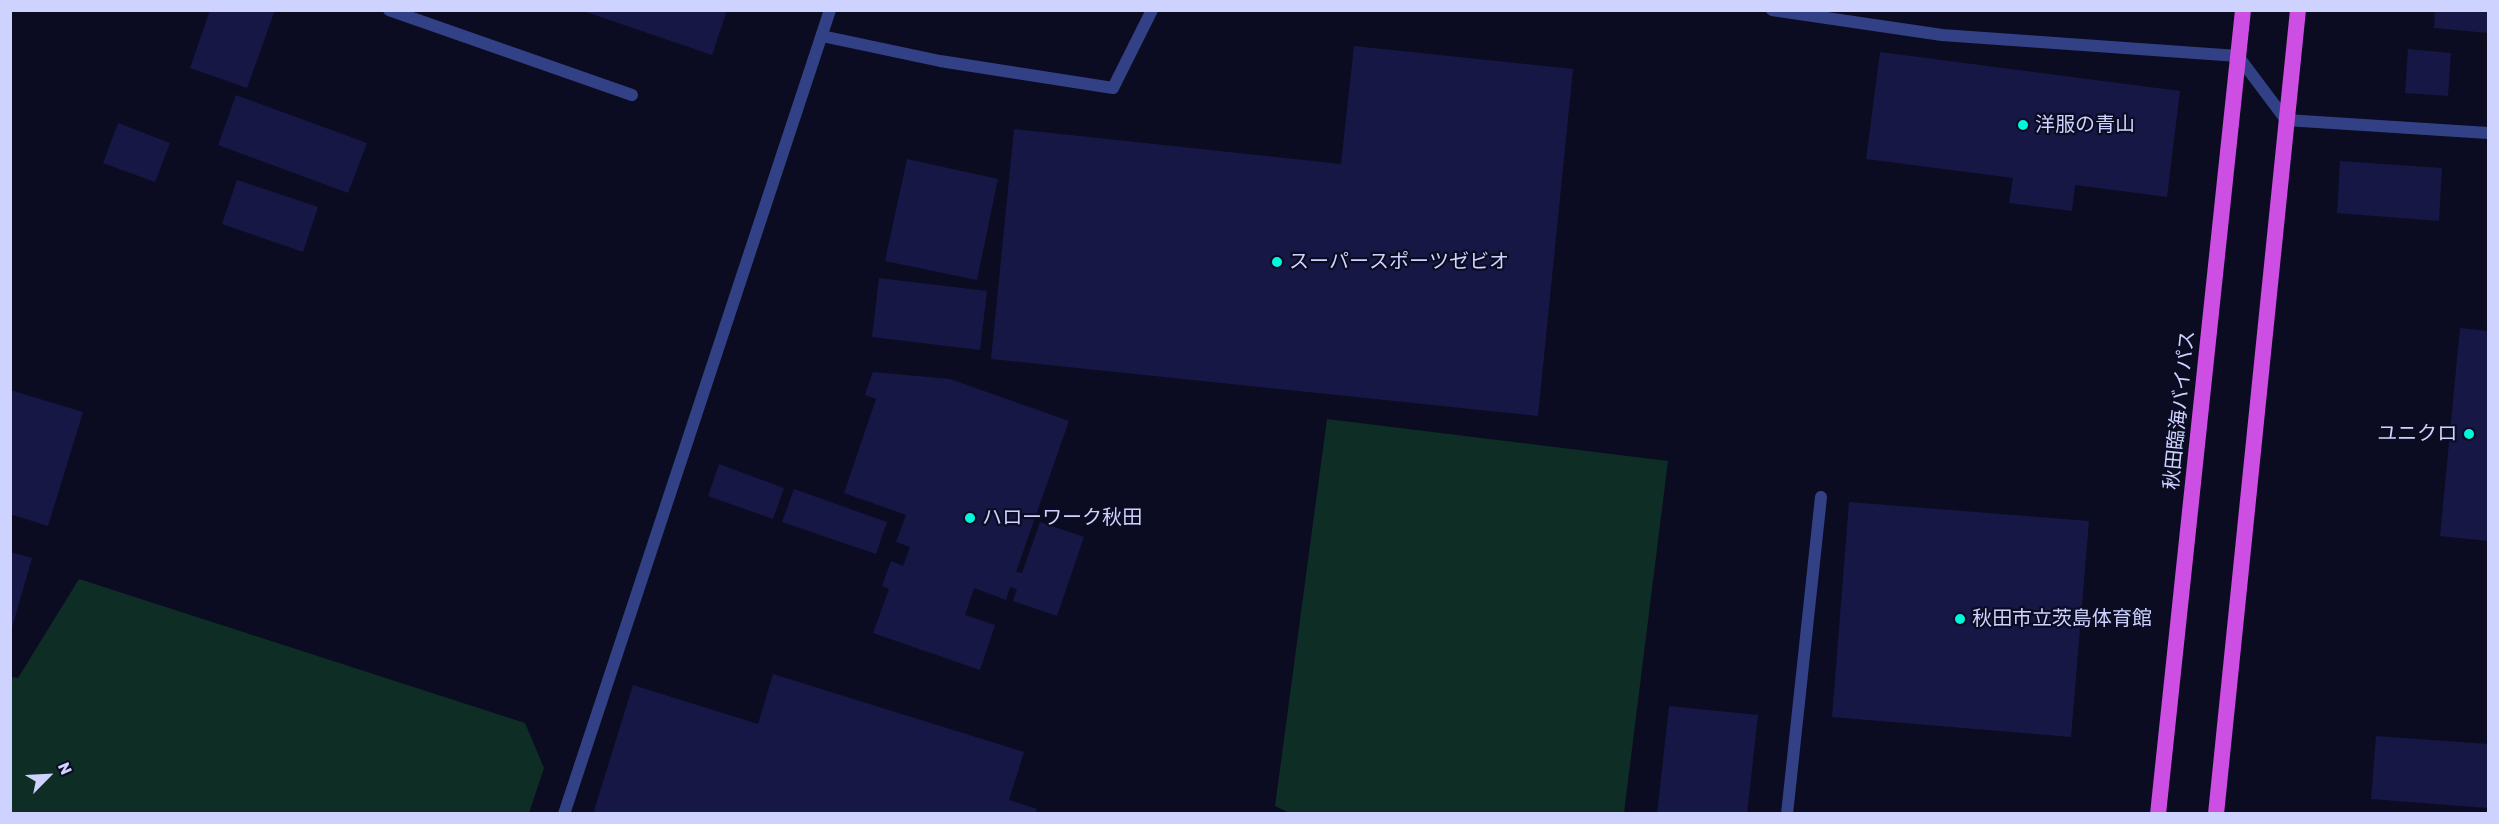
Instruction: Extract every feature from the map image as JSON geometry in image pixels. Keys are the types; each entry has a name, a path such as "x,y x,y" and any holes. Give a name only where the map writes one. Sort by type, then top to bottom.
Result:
{"highway":[{"name":"秋田臨海バイパス","path":"2158,813 2243,10"},
{"path":"2216,813 2298,10"}],"street":[{"path":"389,10 632,95"},
{"path":"564,813 830,10"},
{"path":"822,36 940,61 1113,88 1152,10"},
{"path":"1772,10 1942,35 2238,56 2286,120 2488,133"},
{"path":"1787,813 1821,497"}],"green space":[{"path":"1327,419 1668,461 1624,813 1292,814 1275,806"},
{"path":"79,579 525,723 544,768 529,813 11,813 11,677 18,678"}],"building":[{"path":"210,10 275,10 247,88 190,68"},
{"path":"580,10 727,10 712,55"},
{"path":"2435,10 2488,10 2488,33 2434,28"},
{"name":"スーパースポーツゼビオ","path":"1354,46 1573,69 1538,416 991,359 1014,129 1341,164"},
{"path":"2408,49 2451,53 2448,96 2405,93"},
{"name":"洋服の青山","path":"1880,52 2180,91 2167,197 2075,185 2072,211 2009,203 2013,178 1866,159"},
{"path":"236,95 367,143 348,193 218,145"},
{"path":"118,123 170,143 155,182 103,163"},
{"path":"907,159 998,179 977,280 885,261"},
{"path":"2340,161 2442,168 2439,221 2337,213"},
{"path":"237,180 318,207 303,252 222,224"},
{"path":"879,278 987,291 980,350 872,337"},
{"name":"ユニクロ","path":"2460,328 2488,331 2488,541 2440,536"},
{"name":"ハローワーク秋田","path":"873,372 950,379 1069,421 1016,572 1022,573 1040,522 1084,537 1057,616 1013,601 1017,589 1010,587 1006,600 974,588 965,615 995,625 980,670 873,633 889,589 882,586 891,561 903,566 910,547 896,542 906,515 844,493 876,399 865,395"},
{"path":"10,390 83,412 48,526 10,514"},
{"path":"719,464 784,488 773,519 708,496"},
{"path":"794,489 887,522 876,554 782,522"},
{"name":"秋田市立茨島体育館","path":"1849,502 2089,521 2071,737 1832,717"},
{"path":"10,552 32,558 11,631 10,631"},
{"path":"773,674 1024,752 1009,800 1037,809 1035,814 593,814 633,685 758,724"},
{"path":"1669,706 1758,715 1747,814 1657,814"},
{"path":"2376,736 2488,744 2488,808 2371,799"}],"place":[{"name":"洋服の青山","path":"2023,125"},
{"name":"スーパースポーツゼビオ","path":"1277,262"},
{"name":"ユニクロ","path":"2469,434"},
{"name":"ハローワーク秋田","path":"970,518"},
{"name":"秋田市立茨島体育館","path":"1960,619"}]}
